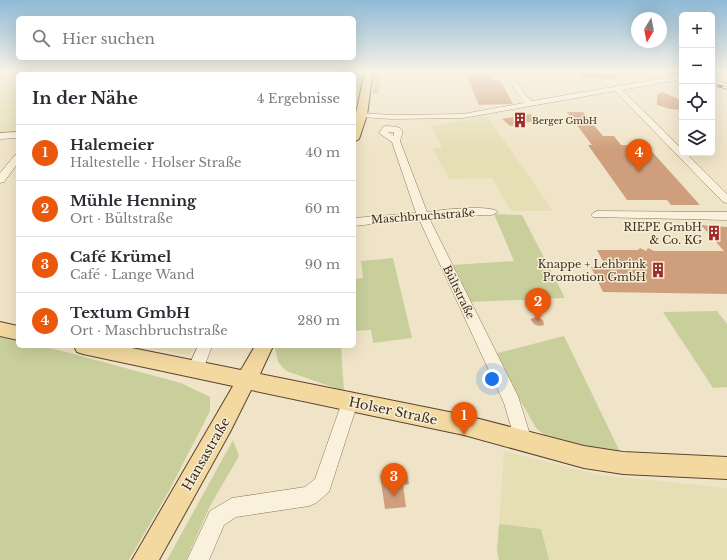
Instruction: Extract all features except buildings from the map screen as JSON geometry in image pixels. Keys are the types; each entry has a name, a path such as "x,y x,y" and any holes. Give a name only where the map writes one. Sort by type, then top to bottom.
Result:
{"main road":[{"path":"356,133 362,115 365,97"},
{"path":"0,329 16,332"},
{"name":"Holser Straße","path":"92,348 464,425 584,457 623,463 727,469"},
{"name":"Hansastraße","path":"145,560 224,425 263,348"}],"street":[{"path":"522,97 531,105"},
{"path":"362,115 449,118 573,97"},
{"path":"625,97 727,200"},
{"path":"0,136 16,135"},
{"name":"Bültstraße","path":"396,141 423,217 512,402 523,441"},
{"path":"0,180 16,160"},
{"name":"Maschbruchstraße","path":"356,222 423,217 459,212 492,212"},
{"path":"596,215 727,216"},
{"path":"195,370 204,348"},
{"path":"198,560 217,518 232,508 309,496 322,485 350,402"}],"shaded area":[{"path":"0,97 16,97 16,133 0,134 0,101 7,100 0,100"},
{"path":"487,116 552,211 511,211 492,178 449,179 433,149 442,148 431,126"},
{"path":"150,348 196,348 188,355"},
{"path":"504,451 599,475 727,488 727,560 549,560 540,529 499,524"}],"green space":[{"path":"356,97 358,97 356,108"},
{"path":"494,214 522,215 565,298 470,302 452,265 514,261"},
{"path":"393,258 412,338 373,343 371,330 356,331 356,279 363,278 361,261"},
{"path":"717,311 727,324 727,387 713,388 663,312"},
{"path":"564,336 623,458 549,439 536,428 494,354"},
{"path":"0,337 16,341 16,348 49,348 66,352 181,383 210,397 210,411 170,489 129,560 0,560"},
{"path":"341,348 344,391 286,371 278,362 275,349"},
{"path":"233,440 239,456 210,506 186,560 167,560"},
{"path":"499,524 541,529 549,560 499,560 497,551"}],"place":[{"name":"Berger GmbH","path":"520,120"},
{"name":"Textum GmbH","path":"639,172"},
{"name":"RIEPE GmbH & Co. KG","path":"714,233"},
{"name":"Knappe + Lehbrink Promotion GmbH","path":"658,270"},
{"name":"Mühle Henning","path":"538,321"},
{"name":"Halemeier","path":"464,435"},
{"name":"Café Krümel","path":"394,496"}]}
